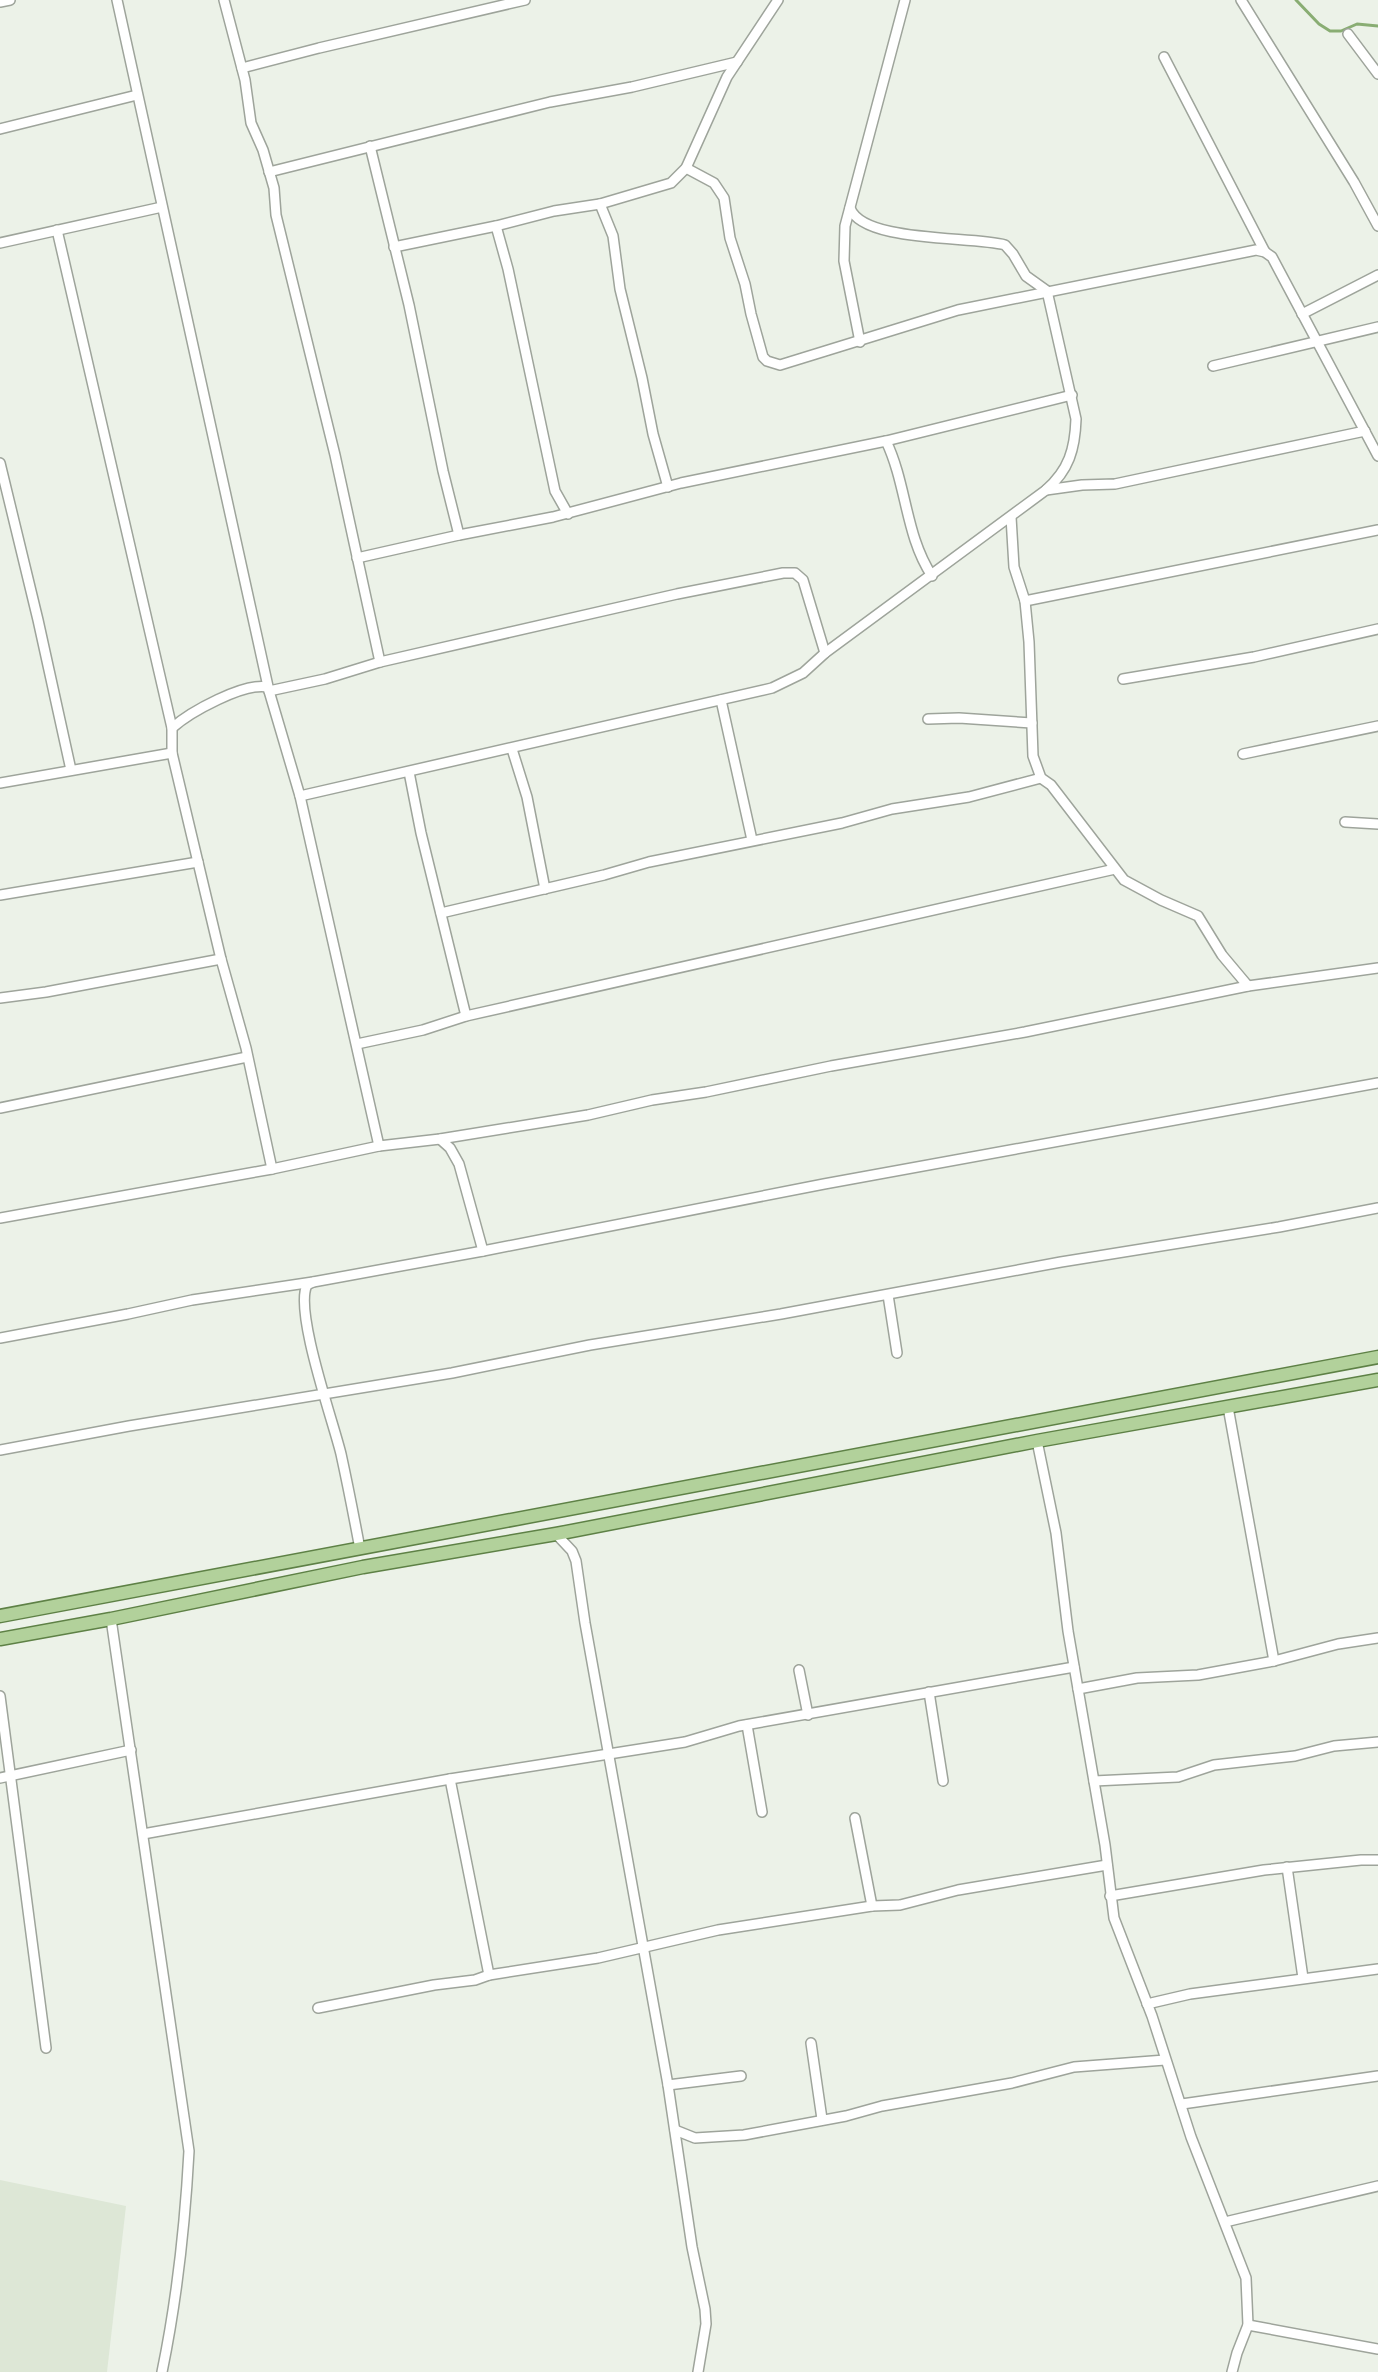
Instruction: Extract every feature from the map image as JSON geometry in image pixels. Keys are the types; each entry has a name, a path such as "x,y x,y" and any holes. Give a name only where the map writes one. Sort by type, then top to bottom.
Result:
{"main road":[{"path":"0,1616 1378,1357"},
{"path":"0,1639 111,1619 363,1567 556,1534 1037,1441 1378,1380"},
{"path":"693,1485 697,1507"}],"street":[{"path":"117,0 269,691 300,796 379,1146"},
{"path":"224,0 243,68 250,123 274,188 276,215 335,455 380,662"},
{"path":"243,68 525,0"},
{"path":"394,247 496,226 554,211 600,204 671,183 686,168 727,77 778,0"},
{"path":"861,342 844,261 844,234 905,0"},
{"path":"1241,0 1354,182 1378,226"},
{"path":"1348,34 1378,74"},
{"path":"1164,57 1265,252"},
{"path":"269,171 550,102 632,87 737,62"},
{"path":"0,129 138,95"},
{"path":"370,146 459,535"},
{"path":"686,168 714,183 724,198 730,238 766,361 780,365 861,342 958,310 1256,250 1272,257 1378,456"},
{"path":"600,204 613,236 620,289 653,434 668,487"},
{"path":"0,243 162,207"},
{"path":"300,796 772,688 803,673 825,653 1011,517 1060,477 1067,465 1076,432 1076,418 1047,291 1026,276 1005,245 904,234 864,224 854,217 850,208"},
{"path":"496,226 508,269 555,491 567,514"},
{"path":"57,230 172,729 172,753 221,959 248,1057 272,1168"},
{"path":"1302,314 1378,275"},
{"path":"1213,366 1378,327"},
{"path":"357,558 567,514 668,487 886,441 1072,395"},
{"path":"1046,490 1082,485 1115,484 1365,431"},
{"path":"886,441 898,474 915,544 921,560 932,576"},
{"path":"0,463 39,620 71,770"},
{"path":"1011,517 1015,576 1025,601 1031,670 1033,756 1041,778 1051,785 1124,880 1142,891 1198,916 1222,955 1248,986"},
{"path":"1025,601 1378,530"},
{"path":"269,691 325,679 380,662 677,594 783,573 795,573 803,580 825,653"},
{"path":"1123,679 1254,657 1378,629"},
{"path":"172,729 181,720 228,694 262,686 268,687 269,691"},
{"path":"721,700 752,840"},
{"path":"928,719 959,718 1032,723"},
{"path":"1244,754 1378,726"},
{"path":"512,749 527,797 545,889"},
{"path":"0,783 172,753"},
{"path":"409,772 466,1016"},
{"path":"441,913 649,862 842,823 892,809 969,797 1041,778"},
{"path":"1345,822 1378,824"},
{"path":"0,896 198,862"},
{"path":"357,1044 423,1030 466,1016 1115,869"},
{"path":"0,998 221,959"},
{"path":"0,1218 379,1146 440,1139 588,1115 652,1100 706,1092 831,1066 1025,1032 1248,986 1378,968"},
{"path":"0,1108 248,1057"},
{"path":"0,1338 192,1300 306,1285 824,1184 1378,1083"},
{"path":"440,1139 450,1149 459,1164 483,1251"},
{"path":"0,1450 129,1426 452,1373 590,1346 888,1295 1061,1262 1279,1227 1378,1208"},
{"path":"306,1285 303,1297 310,1342 340,1453 360,1549"},
{"path":"888,1295 897,1353"},
{"path":"1228,1407 1274,1661"},
{"path":"1037,1441 1056,1533 1074,1667 1094,1781 1110,1896 1120,1937 1148,2004 1191,2137 1246,2278 1248,2325 1232,2372"},
{"path":"556,1534 572,1551 576,1560 585,1623 668,2085 692,2247 705,2309 706,2324 698,2372"},
{"path":"111,1619 189,2151 186,2224 172,2322 162,2372"},
{"path":"1078,1689 1137,1678 1198,1675 1274,1661 1338,1644 1378,1638"},
{"path":"143,1834 450,1779 685,1743 730,1728 1074,1667"},
{"path":"799,1670 808,1715"},
{"path":"929,1692 943,1781"},
{"path":"0,1696 46,2048"},
{"path":"747,1725 762,1812"},
{"path":"1094,1781 1178,1776 1223,1764 1278,1758 1334,1746 1378,1742"},
{"path":"0,1778 131,1750"},
{"path":"450,1779 489,1975"},
{"path":"855,1818 872,1906"},
{"path":"1110,1896 1287,1867 1378,1860"},
{"path":"318,2008 434,1985 475,1980 489,1975 598,1958 718,1930 872,1906 900,1905 958,1890 1107,1865"},
{"path":"1287,1867 1303,1978"},
{"path":"1148,2004 1190,1994 1378,1969"},
{"path":"811,2043 822,2120"},
{"path":"675,2130 694,2138 766,2132 1012,2083 1081,2066 1165,2060"},
{"path":"668,2085 741,2076"},
{"path":"1182,2104 1378,2076"},
{"path":"1225,2222 1378,2186"},
{"path":"1248,2325 1378,2349"}],"shaded area":[{"path":"0,2180 126,2206 107,2372 0,2372"}],"waterway":[{"path":"1296,0 1319,24 1330,31 1341,31 1357,24 1378,26"}]}
